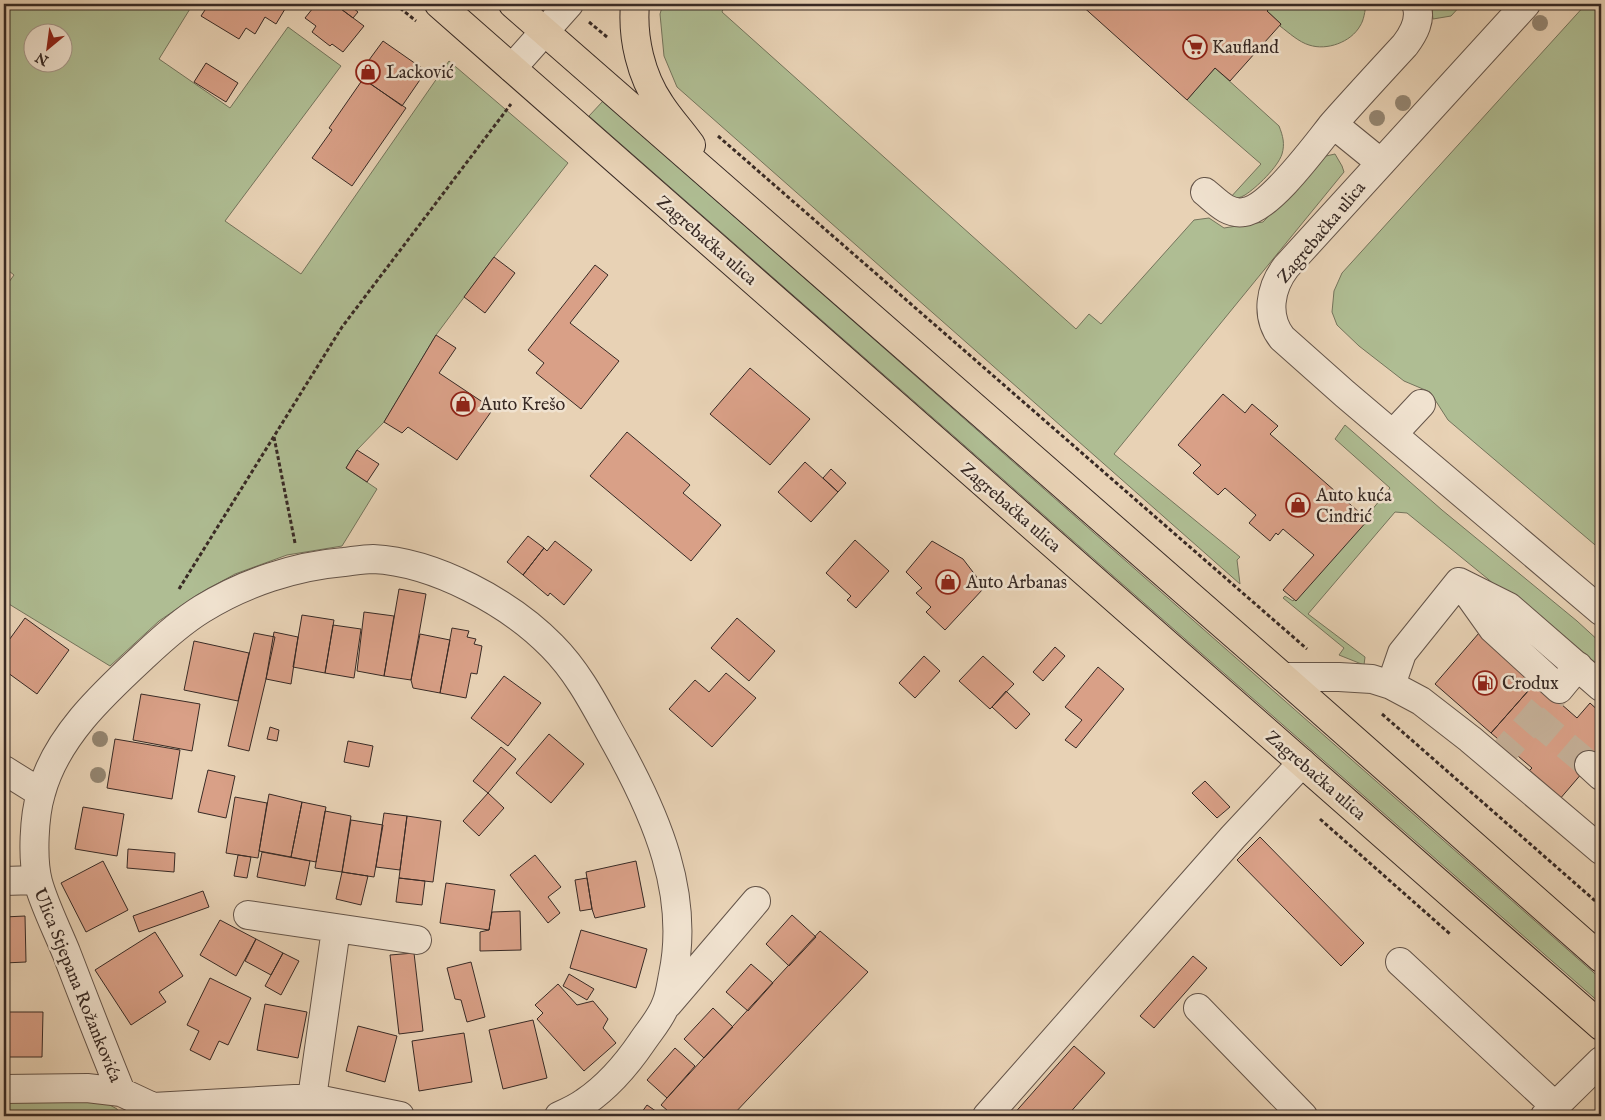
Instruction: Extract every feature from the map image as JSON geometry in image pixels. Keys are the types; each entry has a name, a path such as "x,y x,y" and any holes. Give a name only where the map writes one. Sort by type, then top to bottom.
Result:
{"main road":[{"name":"Zagrebačka ulica","path":"439,4 1601,1026"},
{"path":"513,4 1283,677 1601,958"},
{"path":"635,4 638,48 650,85 660,104 690,145 701,169"}],"street":[{"path":"512,68 569,4"},
{"path":"1205,192 1224,208 1235,212 1247,212 1257,207 1284,182 1406,45 1418,21 1418,8 1416,4"},
{"name":"Zagrebačka ulica","path":"1526,4 1293,258 1278,277 1273,290 1272,318 1276,330 1282,338 1601,611"},
{"path":"1334,124 1381,163"},
{"path":"1393,434 1421,404"},
{"name":"Ulica Stjepana Rožankovića","path":"121,1092 37,880 34,838 41,793 53,763 72,731 120,679 159,641 202,609 260,581 300,568 335,562 371,559 408,564 441,575 482,594 526,623 552,646 574,672 637,783 657,829 670,868 678,922 678,953 666,1007"},
{"path":"1391,685 1402,653 1459,582"},
{"path":"1459,582 1493,629 1559,689 1578,666"},
{"path":"1459,582 1509,607 1601,687"},
{"path":"1283,677 1372,679 1391,685 1421,702 1470,739 1601,850"},
{"path":"987,1116 1233,837 1302,763"},
{"path":"4,770 41,793"},
{"path":"4,881 37,880"},
{"name":"Ulica Stjepana Rožankovića","path":"559,1116 586,1102 607,1084 634,1054 666,1007 756,901"},
{"path":"248,915 417,940"},
{"path":"312,1098 336,929"},
{"path":"1400,962 1550,1111 1601,1061"},
{"path":"1198,1008 1303,1116"},
{"path":"4,1089 87,1088 121,1092 151,1112 312,1098 400,1116"}],"path":[{"path":"174,596 342,327 511,104"},
{"path":"715,133 1339,677"},
{"path":"274,436 300,568"},
{"path":"1377,710 1601,906"}],"green space":[{"path":"4,4 193,4 159,59 230,108 288,27 341,66 225,221 301,274 449,61 568,163 436,335 384,422 357,450 346,468 377,489 342,546 287,555 235,574 197,595 159,621 110,666 4,601 4,289 14,275 4,267"},
{"path":"663,4 725,4 722,12 1076,329 1089,314 1101,324 1194,220 1209,218 1224,228 1263,222 1326,156 1335,154 1344,172 1114,454 1240,557 1237,560 1240,584 677,87 664,56 660,14"},
{"path":"1274,4 1366,4 1360,26 1351,37 1331,46 1316,47 1305,44 1280,26 1281,24 1267,11"},
{"path":"1431,4 1462,4 1451,16 1433,19"},
{"path":"1586,4 1601,4 1601,550 1448,420 1430,392 1404,381 1359,346 1337,325 1332,312 1334,291 1342,273"},
{"path":"1215,68 1279,126 1282,133 1283,147 1280,159 1250,192 1235,199 1229,199 1261,164 1187,100"},
{"path":"603,101 1601,979 1601,1004 589,116"},
{"path":"1345,425 1442,510 1601,643 1601,680 1488,579 1407,513 1395,512 1308,614 1365,657 1364,665 1339,655 1344,648 1283,598 1285,596 1293,601 1361,519 1366,517 1390,488 1335,439"},
{"path":"4,1099 101,1100 117,1109 121,1116 4,1116"}],"building":[{"path":"209,4 288,4 276,24 265,17 255,34 246,28 239,39 201,16"},
{"path":"307,4 339,4 337,6 364,26 343,52 332,44 330,46 312,32 316,26 305,18 313,8"},
{"path":"339,4 348,4 358,12 353,18 337,6"},
{"name":"Kaufland","path":"1080,4 1274,4 1267,11 1281,24 1230,81 1215,68 1187,100"},
{"path":"383,41 426,71 402,106 358,75"},
{"path":"206,63 238,83 226,102 194,82"},
{"path":"363,79 406,108 352,186 312,158 332,130 329,128"},
{"path":"494,257 515,273 485,313 464,297"},
{"path":"595,265 608,275 570,323 619,361 581,409 536,373 544,363 528,350"},
{"path":"436,335 456,348 439,373 493,409 457,460 408,427 402,433 384,422"},
{"path":"750,368 810,419 770,465 710,414"},
{"name":"Auto kuća Cindrić","path":"1223,394 1245,413 1252,404 1278,426 1270,434 1368,520 1296,601 1283,590 1314,555 1283,529 1278,535 1276,533 1270,541 1249,523 1256,515 1225,488 1218,495 1193,473 1201,465 1178,445"},
{"path":"627,432 690,485 683,493 721,525 691,561 590,476"},
{"path":"357,450 379,464 367,482 346,468"},
{"path":"805,462 838,492 811,522 778,492"},
{"path":"831,469 846,483 838,492 823,478"},
{"path":"528,536 544,548 523,575 507,562"},
{"path":"855,540 889,571 856,608 847,600 851,596 826,573"},
{"path":"555,541 592,570 564,605 550,593 548,596 523,575 544,548 547,551"},
{"name":"Auto Arbanas","path":"932,541 963,559 983,589 945,630 926,612 931,607 916,593 922,588 906,572"},
{"path":"399,589 426,594 411,680 384,676"},
{"path":"364,612 394,616 384,676 357,671"},
{"path":"302,615 334,620 325,673 293,667"},
{"path":"25,618 69,650 37,694 4,670 4,647"},
{"path":"737,618 775,651 749,681 711,648"},
{"path":"333,625 361,629 354,678 325,673"},
{"path":"452,628 469,631 467,637 476,639 474,644 482,646 477,674 471,673 466,698 440,693"},
{"path":"274,632 298,637 291,684 266,679"},
{"path":"254,633 275,637 249,751 228,746"},
{"name":"Crodux","path":"1479,633 1536,682 1491,733 1435,684"},
{"path":"420,634 450,640 440,693 413,688 411,680"},
{"path":"194,641 249,653 238,701 184,690"},
{"path":"1055,647 1065,656 1043,681 1033,672"},
{"path":"924,656 940,671 915,698 899,683"},
{"path":"983,656 1014,684 990,709 959,681"},
{"path":"1098,667 1124,689 1076,748 1065,740 1082,720 1065,707"},
{"path":"726,673 756,698 712,747 669,709 695,680 709,692"},
{"path":"504,676 541,703 508,746 471,718"},
{"path":"1536,682 1577,718 1590,703 1601,713 1601,751 1559,800 1527,773 1532,768 1491,733"},
{"path":"1006,691 1030,714 1016,729 992,707"},
{"path":"141,694 200,704 192,751 133,740"},
{"path":"270,727 279,730 277,741 267,739"},
{"path":"549,734 584,764 551,803 516,773"},
{"path":"115,739 180,750 172,799 107,788"},
{"path":"348,741 373,746 369,767 344,762"},
{"path":"501,747 516,759 488,793 473,781"},
{"path":"208,770 235,776 226,818 198,812"},
{"path":"1205,781 1230,807 1217,818 1192,793"},
{"path":"488,793 504,808 479,836 463,821"},
{"path":"269,794 302,802 291,857 259,851"},
{"path":"235,797 267,803 258,858 226,853"},
{"path":"302,802 326,807 316,862 291,857"},
{"path":"83,807 124,814 117,856 75,849"},
{"path":"325,811 351,816 342,872 315,868"},
{"path":"384,813 407,816 400,870 376,867"},
{"path":"407,816 441,821 433,882 399,878"},
{"path":"351,820 383,825 374,877 342,872"},
{"path":"1260,837 1364,943 1341,966 1237,860"},
{"path":"128,849 175,853 174,872 127,868"},
{"path":"262,852 310,861 305,886 257,877"},
{"path":"238,855 251,857 247,878 234,876"},
{"path":"535,855 561,887 548,897 560,913 548,923 510,875"},
{"path":"103,861 128,910 86,932 61,883"},
{"path":"636,861 645,907 595,918 586,872"},
{"path":"342,872 368,876 361,905 336,899"},
{"path":"399,878 425,881 422,905 396,902"},
{"path":"587,878 592,909 580,911 575,880"},
{"path":"446,883 495,890 489,930 440,923"},
{"path":"203,891 209,907 139,932 133,916"},
{"path":"520,911 521,950 480,951 480,932 489,930 492,912"},
{"path":"792,915 816,937 789,966 766,944"},
{"path":"25,916 26,962 4,963 4,917"},
{"path":"220,920 256,939 236,976 200,955"},
{"path":"581,930 647,949 636,988 570,968"},
{"path":"820,931 868,972 732,1116 674,1116 661,1105 667,1098"},
{"path":"155,932 183,976 159,992 166,1002 131,1025 95,970"},
{"path":"256,939 283,953 271,975 245,961"},
{"path":"283,953 299,961 281,995 265,986"},
{"path":"414,953 423,1031 399,1034 390,955"},
{"path":"1193,956 1207,968 1154,1028 1140,1016"},
{"path":"471,962 485,1017 467,1022 461,1000 455,999 447,968"},
{"path":"751,964 773,983 748,1011 726,992"},
{"path":"569,974 594,989 587,1000 563,986"},
{"path":"210,978 251,998 228,1045 219,1041 210,1060 190,1050 199,1031 187,1025"},
{"path":"558,984 577,1005 593,1001 608,1019 603,1028 616,1043 584,1071 537,1019 543,1013 535,1005"},
{"path":"265,1004 307,1012 298,1058 257,1050"},
{"path":"713,1008 733,1027 704,1058 684,1039"},
{"path":"4,1012 43,1012 42,1057 4,1057"},
{"path":"533,1020 547,1078 503,1089 489,1030"},
{"path":"358,1026 397,1036 385,1082 346,1071"},
{"path":"464,1033 472,1082 419,1091 412,1041"},
{"path":"1074,1046 1105,1073 1067,1116 1012,1116"},
{"path":"675,1048 695,1066 667,1098 647,1080"},
{"path":"647,1105 663,1116 639,1116"}],"tunnel":[{"path":"1496,761 1559,689"},
{"path":"1534,718 1589,765"}],"place":[{"name":"Kaufland","path":"1195,47"},
{"name":"Lacković","path":"368,72"},
{"name":"Auto Krešo","path":"463,404"},
{"name":"Auto kuća Cindrić","path":"1298,505"},
{"name":"Auto Arbanas","path":"948,582"},
{"name":"Crodux","path":"1485,683"}]}
